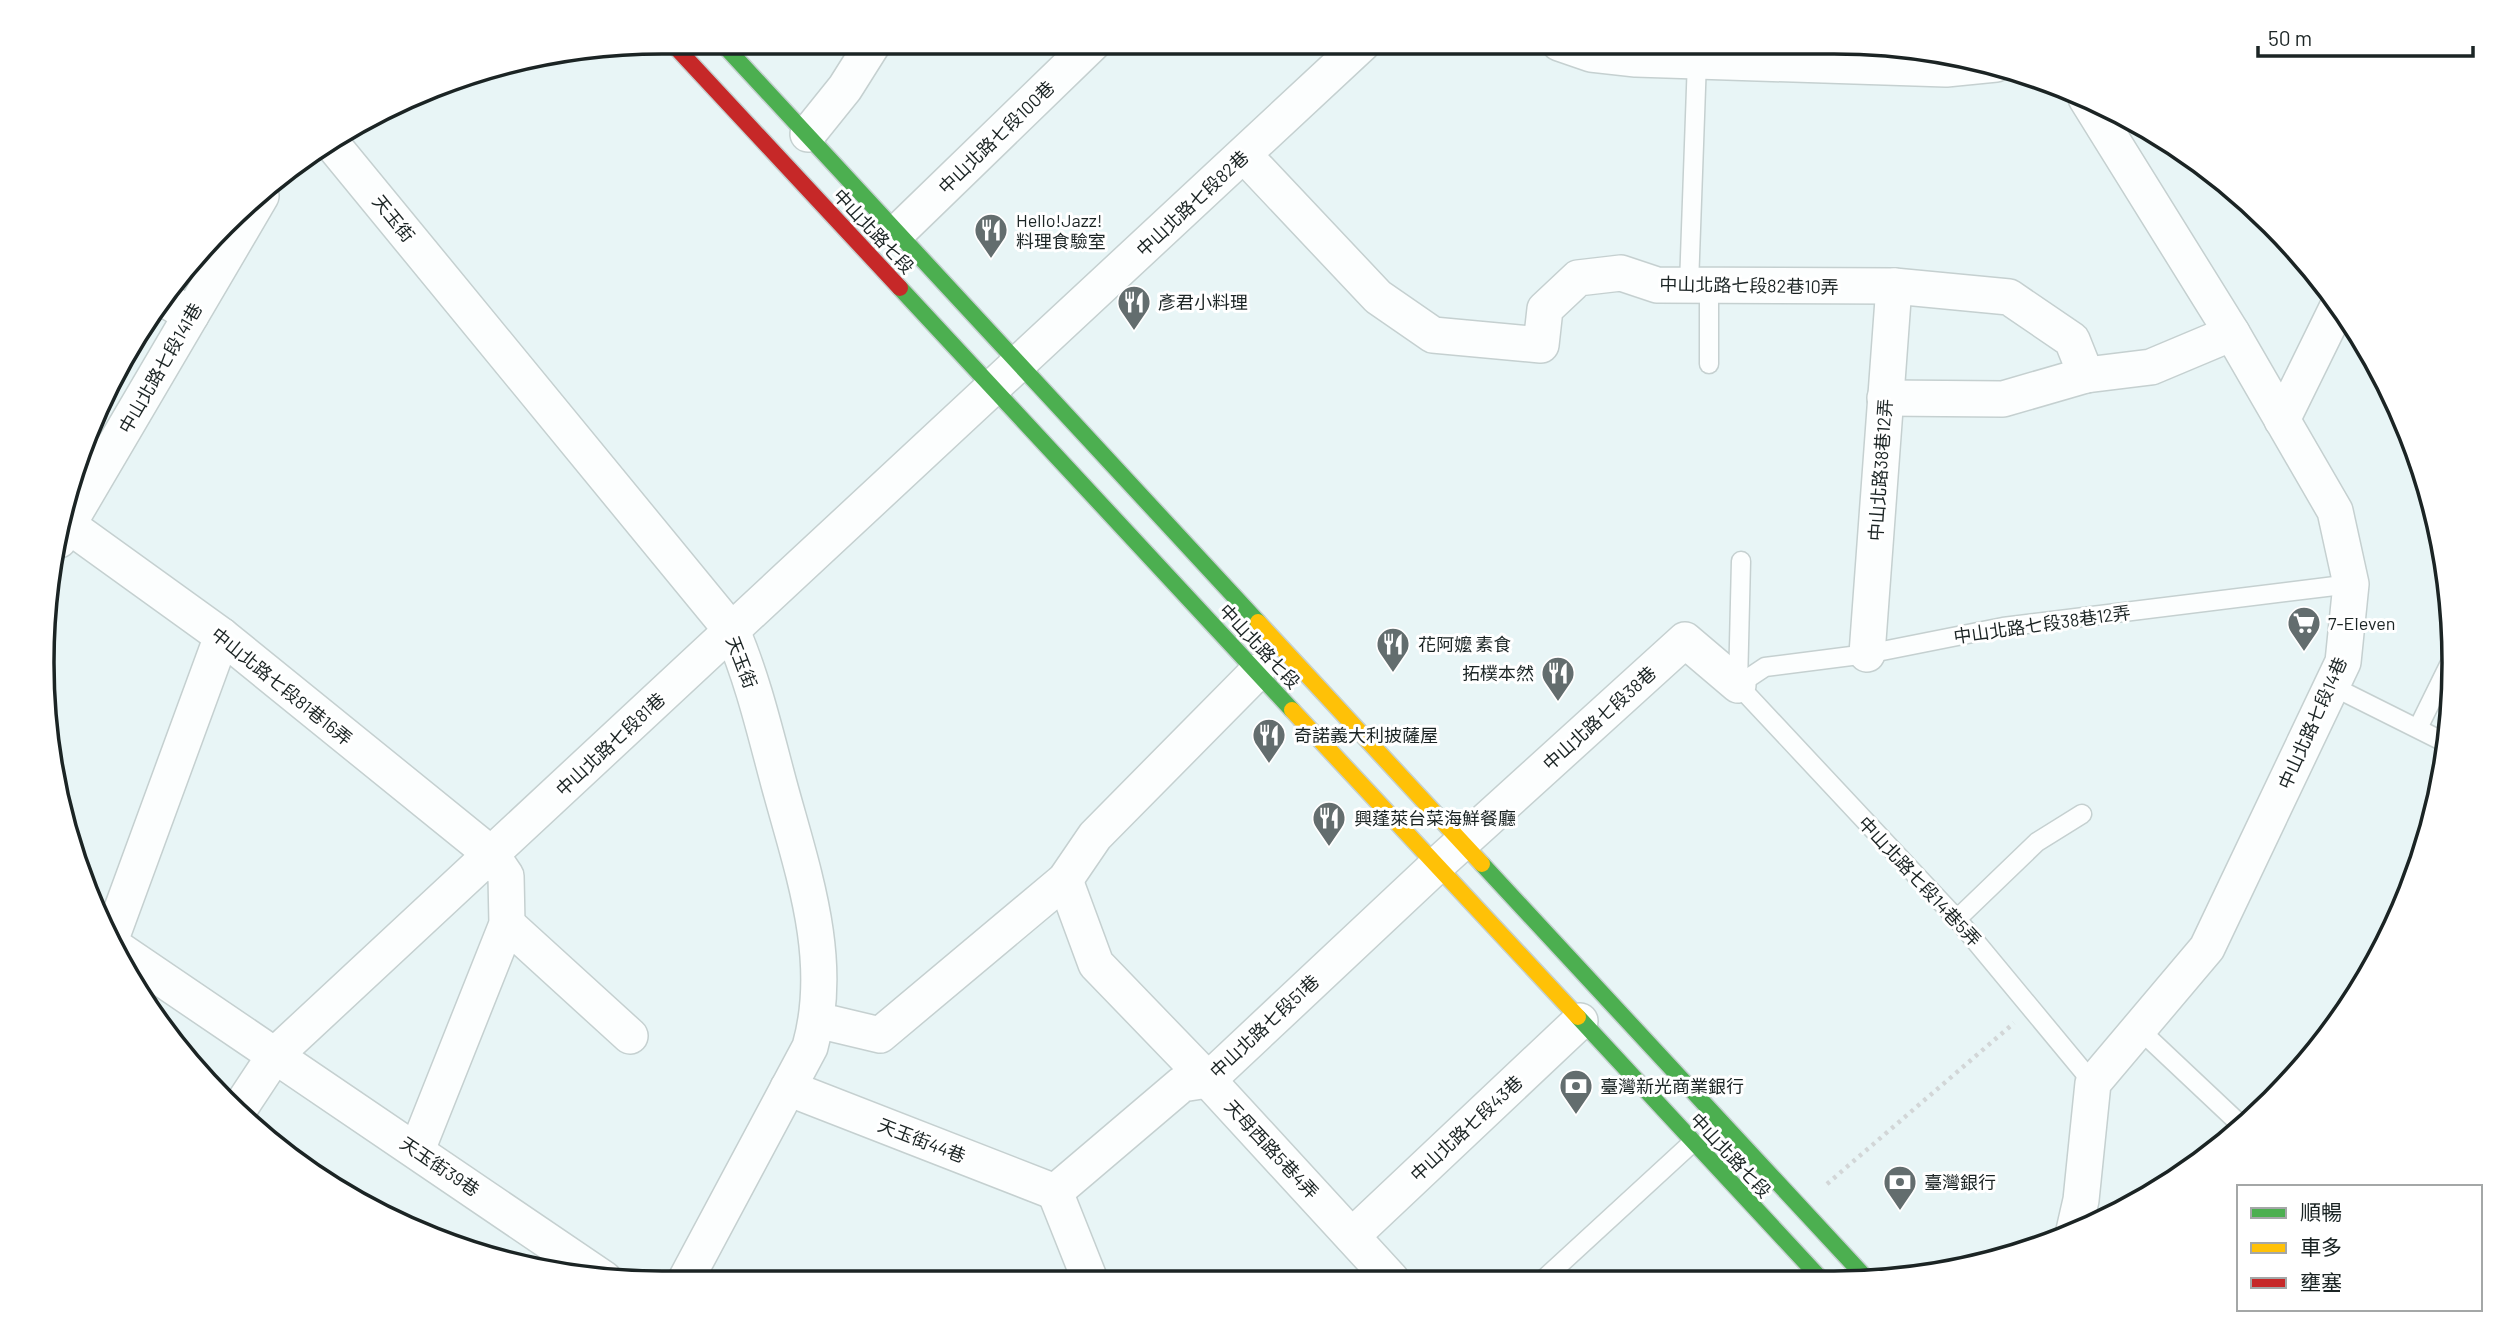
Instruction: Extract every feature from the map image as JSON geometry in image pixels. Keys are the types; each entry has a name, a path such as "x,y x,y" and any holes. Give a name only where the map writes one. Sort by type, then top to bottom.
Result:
{"main road":[{"name":"中山北路七段","path":"682,54 1813,1271"},
{"name":"中山北路七段","path":"732,54 1858,1270"}],"street":[{"path":"808,134 845,88 866,54"},
{"name":"中山北路七段100巷","path":"898,232 1083,54"},
{"name":"中山北路七段82巷","path":"994,388 1351,54"},
{"path":"1591,54 1959,68"},
{"name":"中山北路七段14巷","path":"2093,1083 2207,948 2343,663 2351,584 2335,511 2232,333 2096,114"},
{"name":"天玉街","path":"337,150 732,631 748,670 810,897 819,967 817,1020 810,1047 691,1271"},
{"name":"中山北路七段82巷10弄","path":"1244,155 1378,297 1433,335 1541,345 1545,309 1578,278 1621,273 1657,285 1894,286 2009,297 2072,340 2086,375"},
{"name":"中山北路七段141巷","path":"73,515 178,307 239,226"},
{"name":"中山北路38巷12弄","path":"1867,654 1894,286"},
{"path":"2281,420 2332,315"},
{"path":"1885,398 2003,399 2086,375 2151,367 2232,333"},
{"name":"中山北路七段81巷","path":"243,1103 275,1055 994,388"},
{"name":"中山北路七段81巷16弄","path":"68,535 222,636 491,854"},
{"path":"115,928 222,636"},
{"name":"中山北路七段38巷","path":"1462,843 1685,640 1738,685"},
{"path":"817,1020 880,1035 1065,880 1095,836 1256,672"},
{"name":"中山北路七段51巷","path":"1055,1192 1182,1084 1208,1080 1462,843"},
{"path":"417,1150 507,924 506,876 491,854"},
{"name":"天母西路5巷4弄","path":"1065,880 1096,964 1208,1080 1384,1271"},
{"path":"507,924 630,1036"},
{"name":"天玉街39巷","path":"131,958 585,1266"},
{"name":"中山北路七段43巷","path":"1352,1236 1580,1021"},
{"path":"2077,1219 2093,1083"},
{"name":"天玉街44巷","path":"788,1088 1055,1192"},
{"path":"1055,1192 1086,1271"}],"lane":[{"path":"1697,60 1699,285 1709,364"},
{"path":"1738,685 1741,561"},
{"name":"中山北路七段38巷12弄","path":"1738,685 1765,667 1867,654 2003,626 2351,584"},
{"path":"2418,728 2441,681"},
{"name":"中山北路七段14巷5弄","path":"1738,685 1957,919 2093,1083"},
{"path":"2332,686 2437,738"},
{"path":"1957,919 2037,842 2081,814"},
{"path":"2140,1030 2235,1120"},
{"path":"1553,1271 1693,1142"}],"path":[{"path":"1826,1184 2032,1007"}],"traffic: fast":[{"path":"732,54 1258,622"},
{"path":"900,288 1292,710"},
{"path":"1482,864 1858,1270"},
{"path":"1578,1017 1814,1271"}],"traffic: slow":[{"path":"1258,622 1482,864"},
{"path":"1292,710 1578,1017"}],"traffic: jam":[{"path":"682,54 900,288"}],"place":[{"name":"Hello!Jazz! 料理食驗室","path":"991,260"},
{"name":"彥君小料理","path":"1134,332"},
{"name":"7-Eleven","path":"2304,653"},
{"name":"花阿嬤 素食","path":"1393,674"},
{"name":"拓樸本然","path":"1558,703"},
{"name":"奇諾義大利披薩屋","path":"1269,765"},
{"name":"興蓬萊台菜海鮮餐廳","path":"1329,848"},
{"name":"臺灣新光商業銀行","path":"1576,1116"},
{"name":"臺灣銀行","path":"1900,1212"}]}
